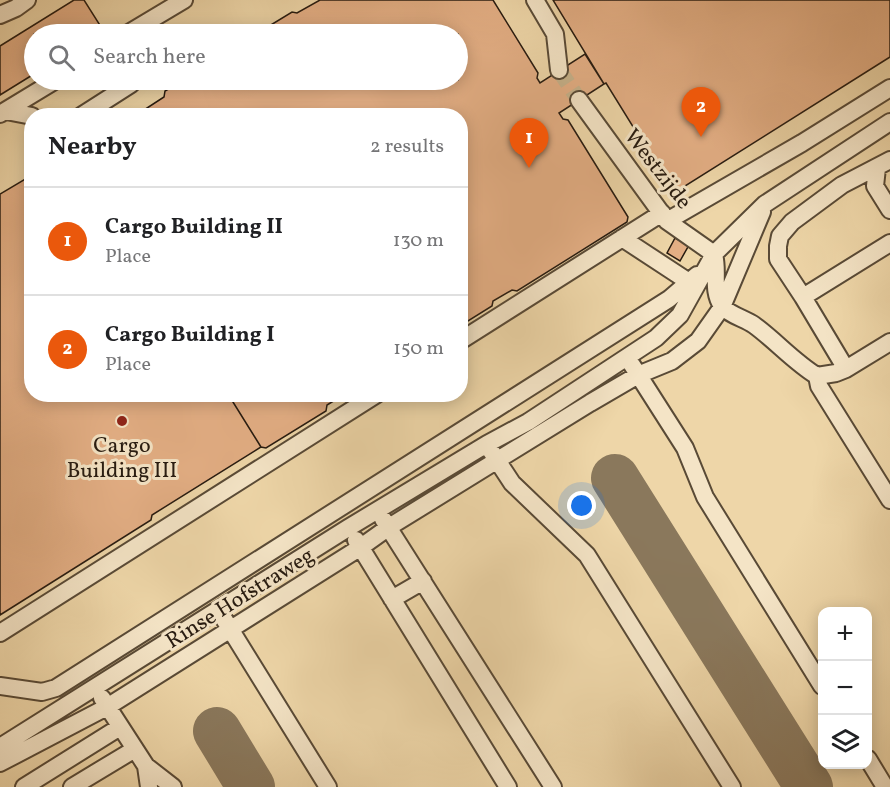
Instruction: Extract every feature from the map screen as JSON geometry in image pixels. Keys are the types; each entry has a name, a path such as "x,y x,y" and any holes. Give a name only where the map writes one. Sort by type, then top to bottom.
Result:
{"lane":[{"path":"0,15 10,0"},
{"path":"0,15 27,0"},
{"path":"146,24 184,0"},
{"path":"535,0 555,34 559,70"},
{"path":"468,336 622,238 802,143 890,88"},
{"path":"3,112 39,90"},
{"path":"94,108 122,90"},
{"name":"Westzijde","path":"579,100 664,217 711,260"},
{"path":"3,112 24,115"},
{"name":"Rinse Hofstraweg","path":"0,747 377,510 528,422 656,338 680,315 711,260 765,204 890,122"},
{"path":"883,164 874,186 890,210"},
{"path":"846,369 778,259 778,246 780,236 792,222 842,185 883,164"},
{"name":"Rinse Hofstraweg","path":"0,763 107,706 496,461 638,375 672,361 698,342 722,307 765,204"},
{"path":"622,238 689,282"},
{"path":"803,297 890,243"},
{"path":"0,686 42,692 56,688 669,299 711,260 716,262 717,294 722,307 753,324 805,369 817,375 836,374 890,342"},
{"path":"627,357 686,448 705,497 818,680"},
{"path":"817,375 819,386 890,500"},
{"path":"0,633 364,402"},
{"path":"487,444 512,483 587,555 732,787"},
{"path":"377,510 553,787"},
{"path":"348,528 508,787"},
{"path":"392,599 423,581"},
{"path":"218,609 328,787"},
{"path":"95,688 147,766 173,787"},
{"path":"24,787 120,727"},
{"path":"72,787 135,749"},
{"path":"147,766 149,787"},
{"path":"872,767 885,787"}],"building":[{"path":"74,0 84,0 99,24 35,24"},
{"path":"320,0 493,0 538,73 537,78 540,83 585,54 604,84 559,113 563,119 568,120 628,217 627,222 517,291 512,290 493,301 492,306 468,321 468,108 147,108 164,97 167,90 468,90 468,24 272,24 292,12 297,13"},
{"path":"553,0 890,0 890,57 674,193"},
{"path":"24,31 24,80 0,95 0,46"},
{"name":"Cargo Building III","path":"24,180 24,402 233,402 261,447 152,515 151,520 0,615 0,194"},
{"path":"675,238 689,245 680,261 667,253"},
{"path":"233,402 332,402 327,405 326,411 266,448 261,447"}],"taxiway":[{"path":"615,478 809,787"},
{"path":"217,731 251,787"}],"tunnel":[{"path":"559,70 579,100"}],"place":[{"name":"Cargo Building I","path":"701,137"},
{"name":"Cargo Building II","path":"529,168"},
{"name":"Cargo Building III","path":"122,421"}]}
